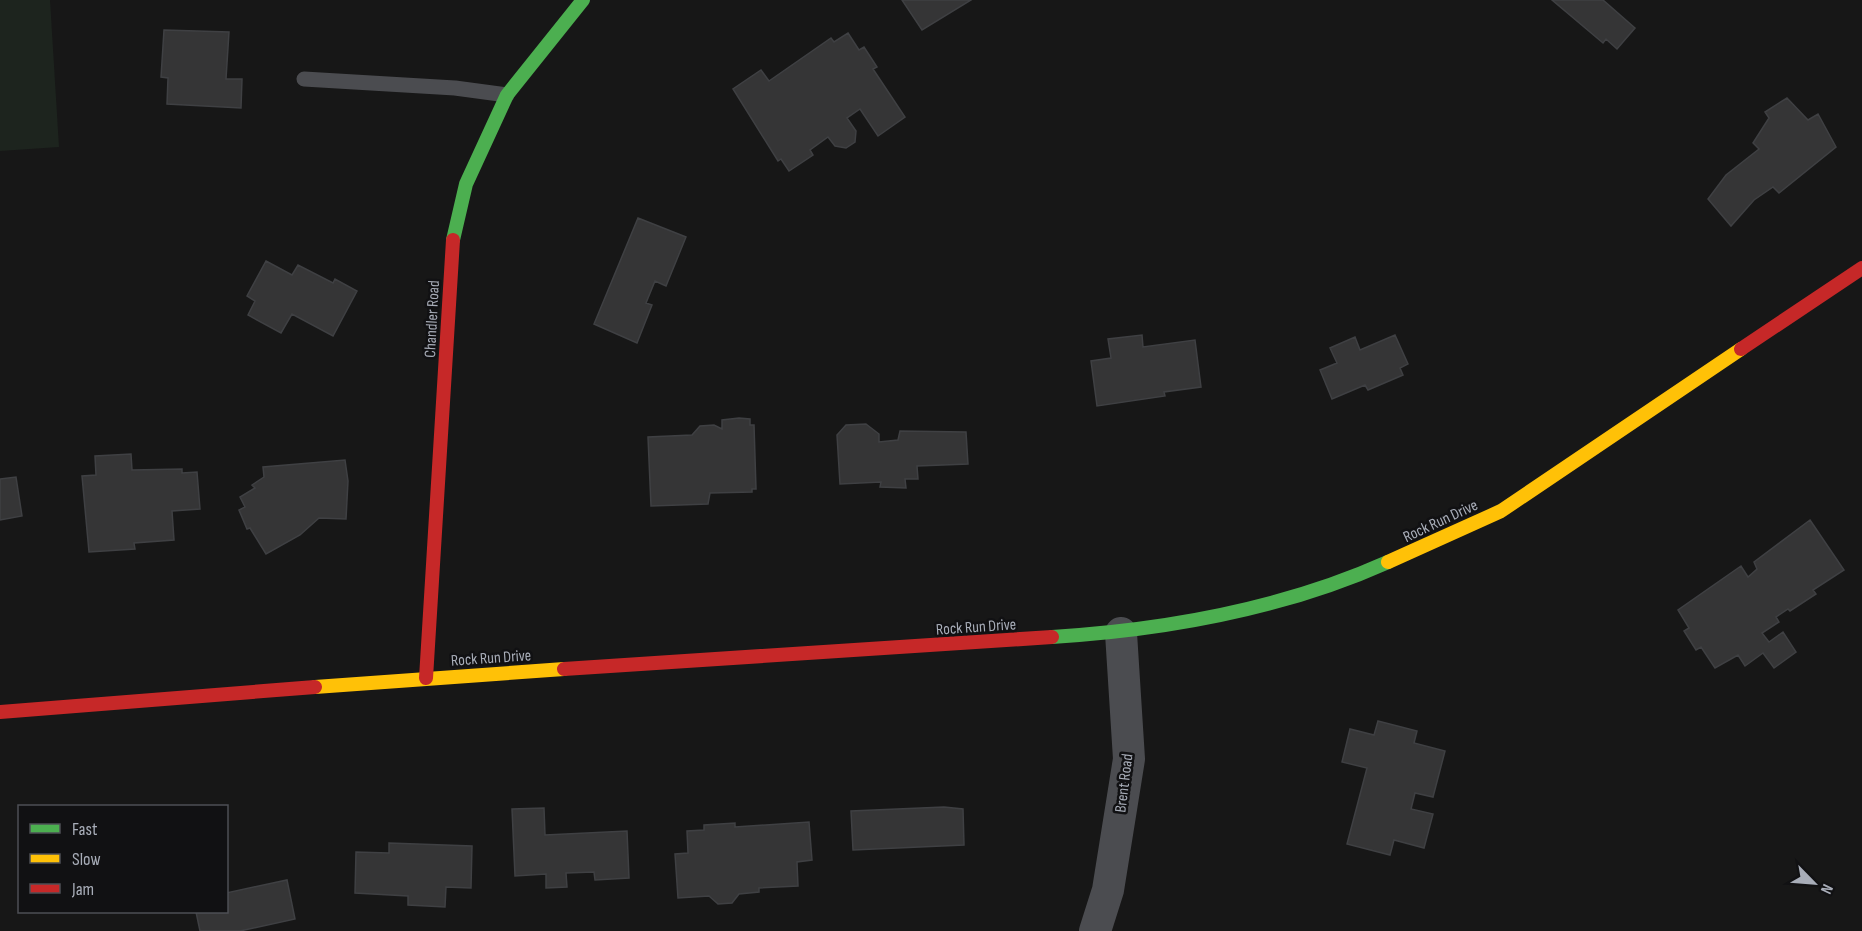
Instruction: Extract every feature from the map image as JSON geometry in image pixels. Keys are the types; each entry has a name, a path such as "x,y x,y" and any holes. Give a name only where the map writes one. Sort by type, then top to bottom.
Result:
{"street":[{"name":"Chandler Road","path":"426,678 453,234 466,184 507,95 583,0"},
{"name":"Rock Run Drive","path":"0,712 426,678 1121,633 1277,603 1355,577 1501,511 1862,268"},
{"name":"Brent Road","path":"1095,931 1108,890 1128,759 1121,633"}],"lane":[{"path":"304,79 454,88 507,95"}],"shaded area":[{"path":"0,0 50,0 59,147 0,151"}],"building":[{"path":"902,0 971,0 922,30"},
{"path":"1552,0 1603,0 1635,28 1617,49 1606,39 1603,43"},
{"path":"164,30 229,32 226,79 242,79 241,108 167,104 168,78 161,77"},
{"path":"848,33 859,50 864,47 877,67 873,69 905,117 878,136 860,109 847,118 856,131 855,142 846,148 835,146 828,137 810,150 813,155 789,171 781,159 778,161 733,89 761,70 769,81 831,38 834,42"},
{"path":"1787,98 1808,120 1818,114 1836,147 1779,193 1773,187 1754,200 1731,226 1708,199 1726,175 1759,149 1753,143 1769,118 1765,112"},
{"path":"638,218 686,237 666,286 655,281 646,303 652,305 637,343 594,324"},
{"path":"266,261 292,275 298,265 333,283 335,279 357,291 333,336 292,314 281,333 248,315 255,301 247,296"},
{"path":"1142,335 1143,347 1195,340 1201,387 1164,392 1165,396 1097,406 1091,361 1111,358 1108,339"},
{"path":"1395,335 1408,364 1400,368 1403,375 1368,390 1365,385 1332,399 1320,370 1337,363 1330,348 1355,337 1360,350"},
{"path":"750,419 750,425 754,425 756,489 752,489 752,492 710,493 708,504 651,506 648,437 692,435 700,426 714,425 722,429 722,420"},
{"path":"866,424 879,434 879,442 898,440 900,431 966,432 968,464 917,466 918,479 905,479 906,488 880,487 881,482 840,484 837,435 846,425"},
{"path":"131,454 132,470 182,469 182,473 197,472 200,509 172,511 174,540 134,543 135,549 89,552 82,476 96,475 95,456"},
{"path":"345,460 348,481 346,519 319,518 300,535 266,554 250,528 247,529 239,510 245,507 240,497 255,488 252,485 264,477 263,467"},
{"path":"16,477 22,516 0,520 0,479"},
{"path":"1810,520 1844,570 1813,590 1816,594 1776,617 1779,622 1762,633 1769,642 1783,632 1796,652 1774,668 1763,653 1745,666 1738,655 1715,668 1701,647 1696,650 1684,631 1689,628 1678,610 1741,566 1748,577 1757,569 1754,562"},
{"path":"1378,721 1417,731 1414,743 1445,751 1433,797 1415,793 1411,809 1433,814 1424,848 1394,840 1390,855 1347,844 1367,768 1342,762 1350,729 1374,735"},
{"path":"944,807 963,809 964,845 853,850 851,811"},
{"path":"544,808 545,835 627,831 629,878 595,880 594,872 566,873 567,887 546,888 546,874 515,876 512,809"},
{"path":"809,822 812,860 797,862 798,886 759,888 759,892 739,894 732,903 718,904 709,896 678,898 675,854 688,853 687,831 704,830 704,825 735,823 735,827"},
{"path":"389,843 472,846 471,888 446,887 445,907 408,905 408,896 355,893 356,852 389,853"},
{"path":"287,880 295,919 240,931 200,931 196,913 228,913 228,893"}],"traffic: fast":[{"path":"453,240 466,184 507,95 583,0"},
{"path":"1052,637 1181,623 1266,605 1307,593 1388,562"}],"traffic: slow":[{"path":"1388,562 1501,511 1741,349"},
{"path":"315,687 564,669"}],"traffic: jam":[{"path":"426,678 453,240"},
{"path":"1741,349 1862,268"},
{"path":"564,669 1052,637"},
{"path":"0,712 315,687"}]}
